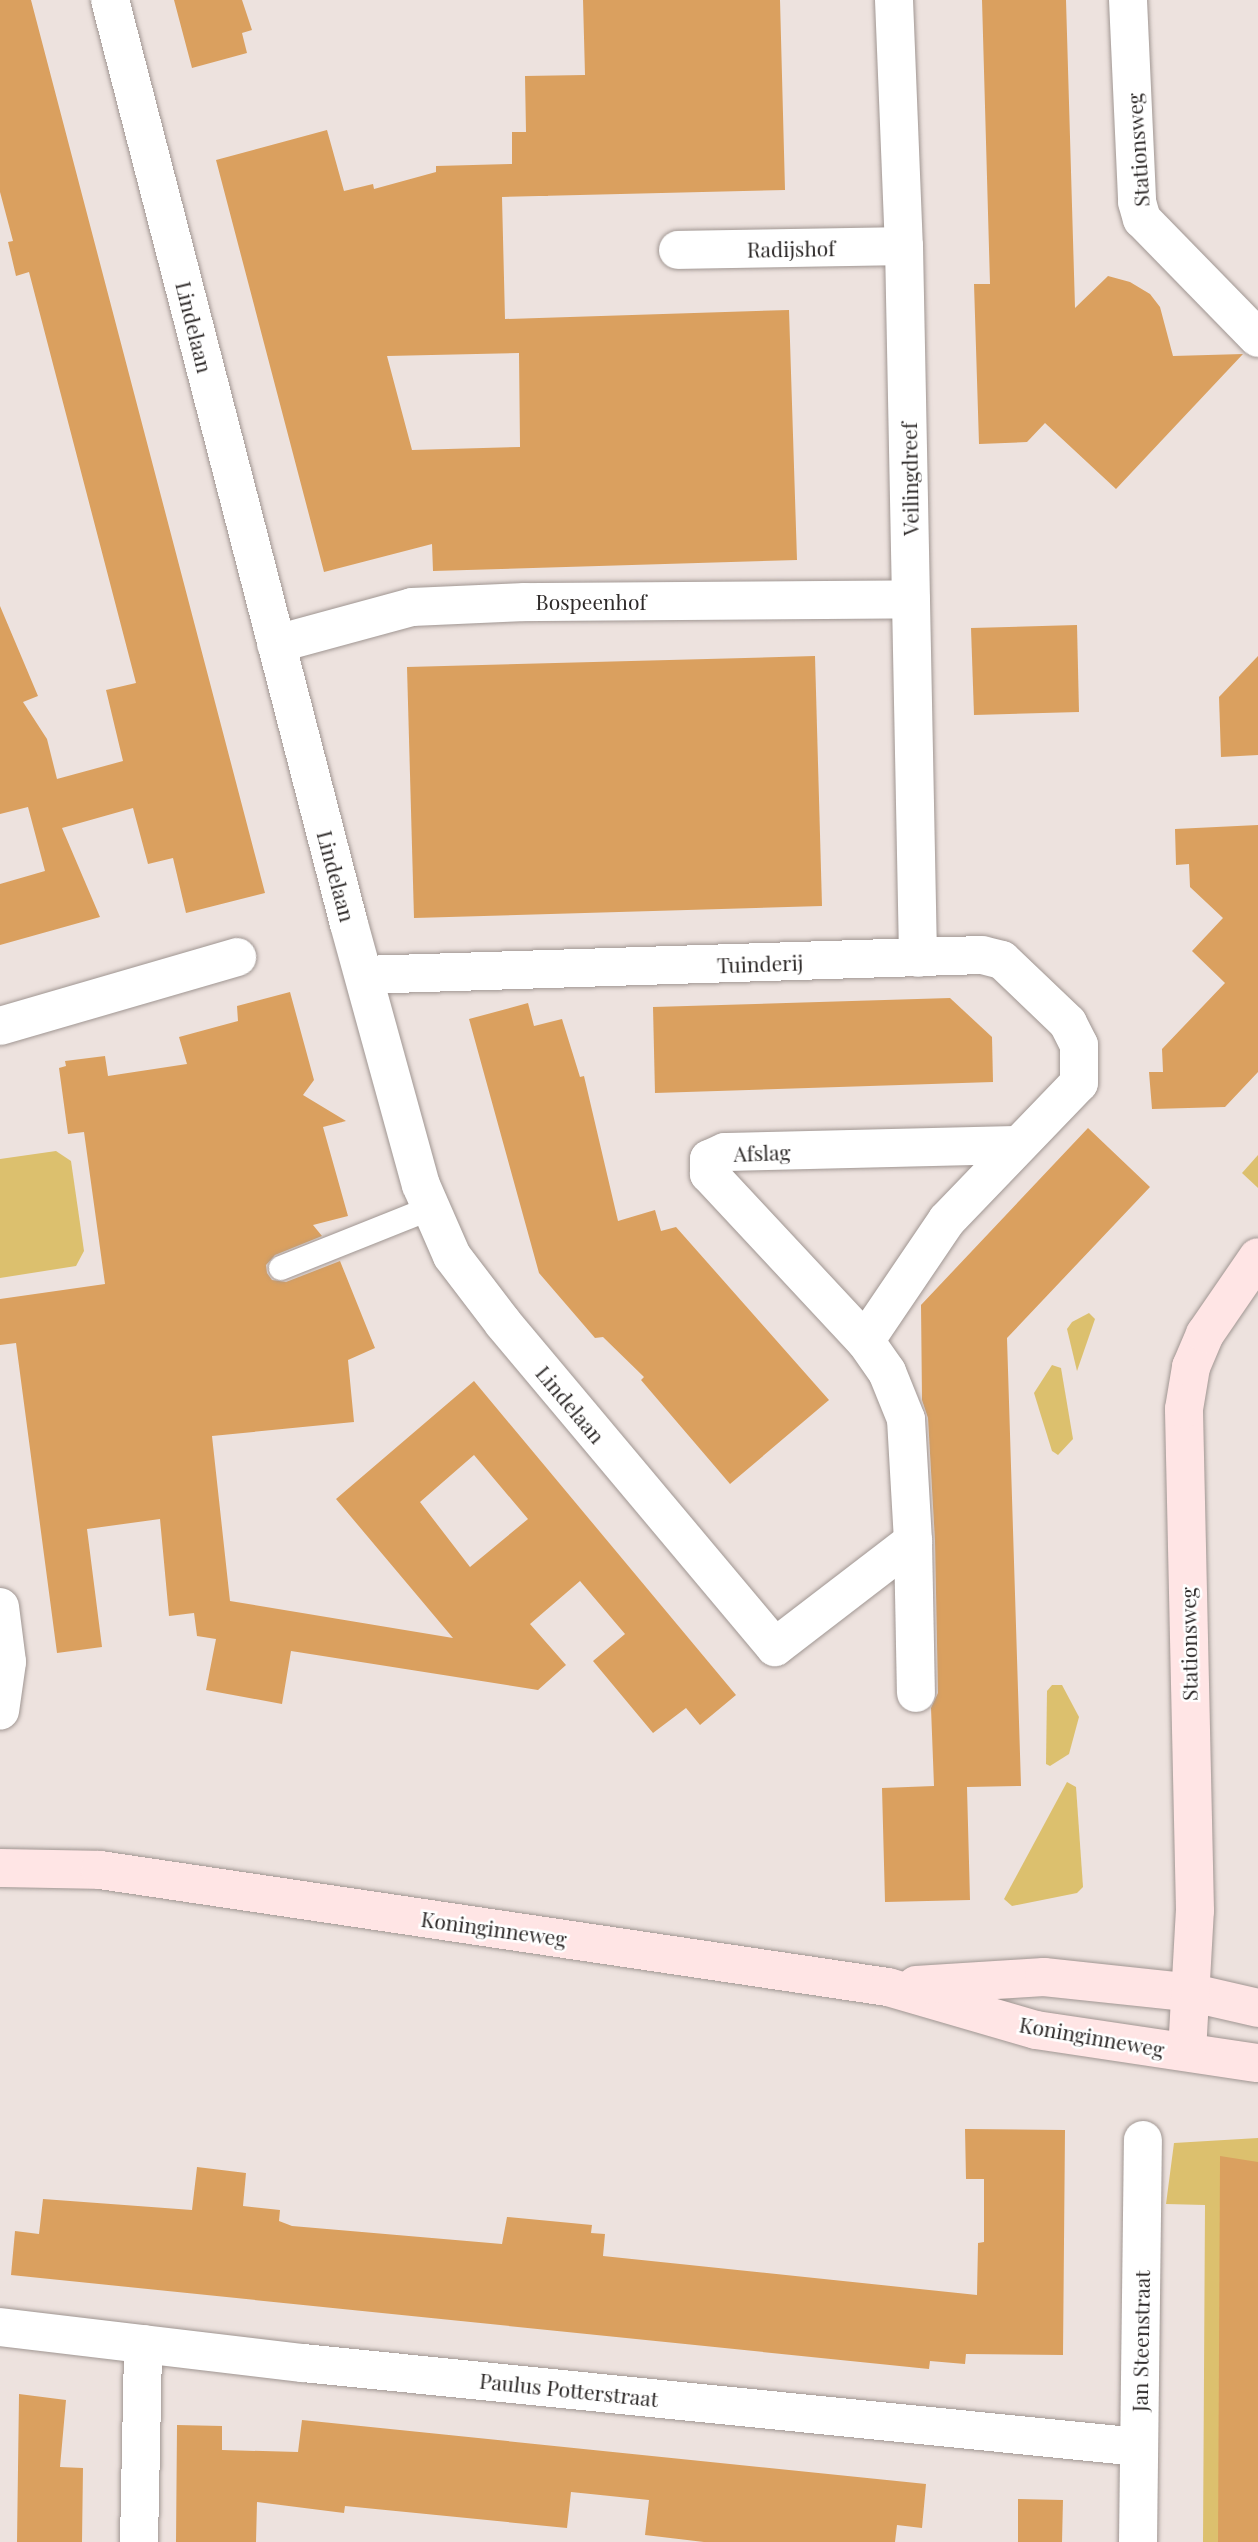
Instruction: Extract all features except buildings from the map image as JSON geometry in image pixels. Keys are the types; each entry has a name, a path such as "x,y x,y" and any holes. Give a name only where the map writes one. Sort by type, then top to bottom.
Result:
{"main road":[{"name":"Stationsweg","path":"1187,2052 1193,1993 1184,1409 1191,1367 1205,1335 1248,1290 1258,1257"},
{"name":"Koninginneweg","path":"0,1840 100,1870"},
{"name":"Koninginneweg","path":"0,1868 100,1870 888,1987 1036,2030 1258,2063"},
{"name":"Koninginneweg","path":"888,1987 1044,1977 1193,1993 1258,2008"}],"street":[{"name":"Lindelaan","path":"110,0 276,644 421,1185 452,1256 503,1323 775,1647 913,1541"},
{"name":"Veilingdreef","path":"894,0 904,246 918,958"},
{"name":"Stationsweg","path":"1128,0 1137,202 1142,219 1258,338"},
{"name":"Radijshof","path":"678,250 904,246"},
{"name":"Bospeenhof","path":"276,644 412,607 525,602 911,600"},
{"name":"Tuinderij","path":"364,975 982,956 1002,960 1068,1023 1079,1045 1079,1083 1017,1145"},
{"path":"0,1026 237,957"},
{"path":"865,1340 947,1220 1017,1145"},
{"name":"Afslag","path":"916,1693 913,1541 906,1419 887,1372 865,1340 709,1174 709,1160 725,1152 1017,1145"},
{"path":"0,1607 7,1662 0,1711"},
{"name":"Jan Steenstraat","path":"1138,2542 1143,2140"},
{"name":"Paulus Potterstraat","path":"0,2327 1138,2447"},
{"path":"139,2542 143,2344"}],"lane":[{"path":"281,1268 431,1208"}],"shaded area":[{"path":"56,1151 71,1161 84,1251 76,1266 0,1278 0,1159"},
{"path":"1258,1155 1258,1188 1242,1173"},
{"path":"1089,1313 1095,1319 1077,1371 1067,1329 1072,1322"},
{"path":"1052,1365 1061,1368 1073,1439 1058,1455 1052,1451 1034,1393"},
{"path":"1052,1685 1062,1685 1079,1717 1069,1754 1050,1766 1046,1764 1047,1691"},
{"path":"1067,1782 1076,1787 1083,1887 1077,1893 1012,1906 1004,1899"},
{"path":"1258,2138 1258,2542 1203,2542 1205,2205 1166,2204 1174,2143"}]}
